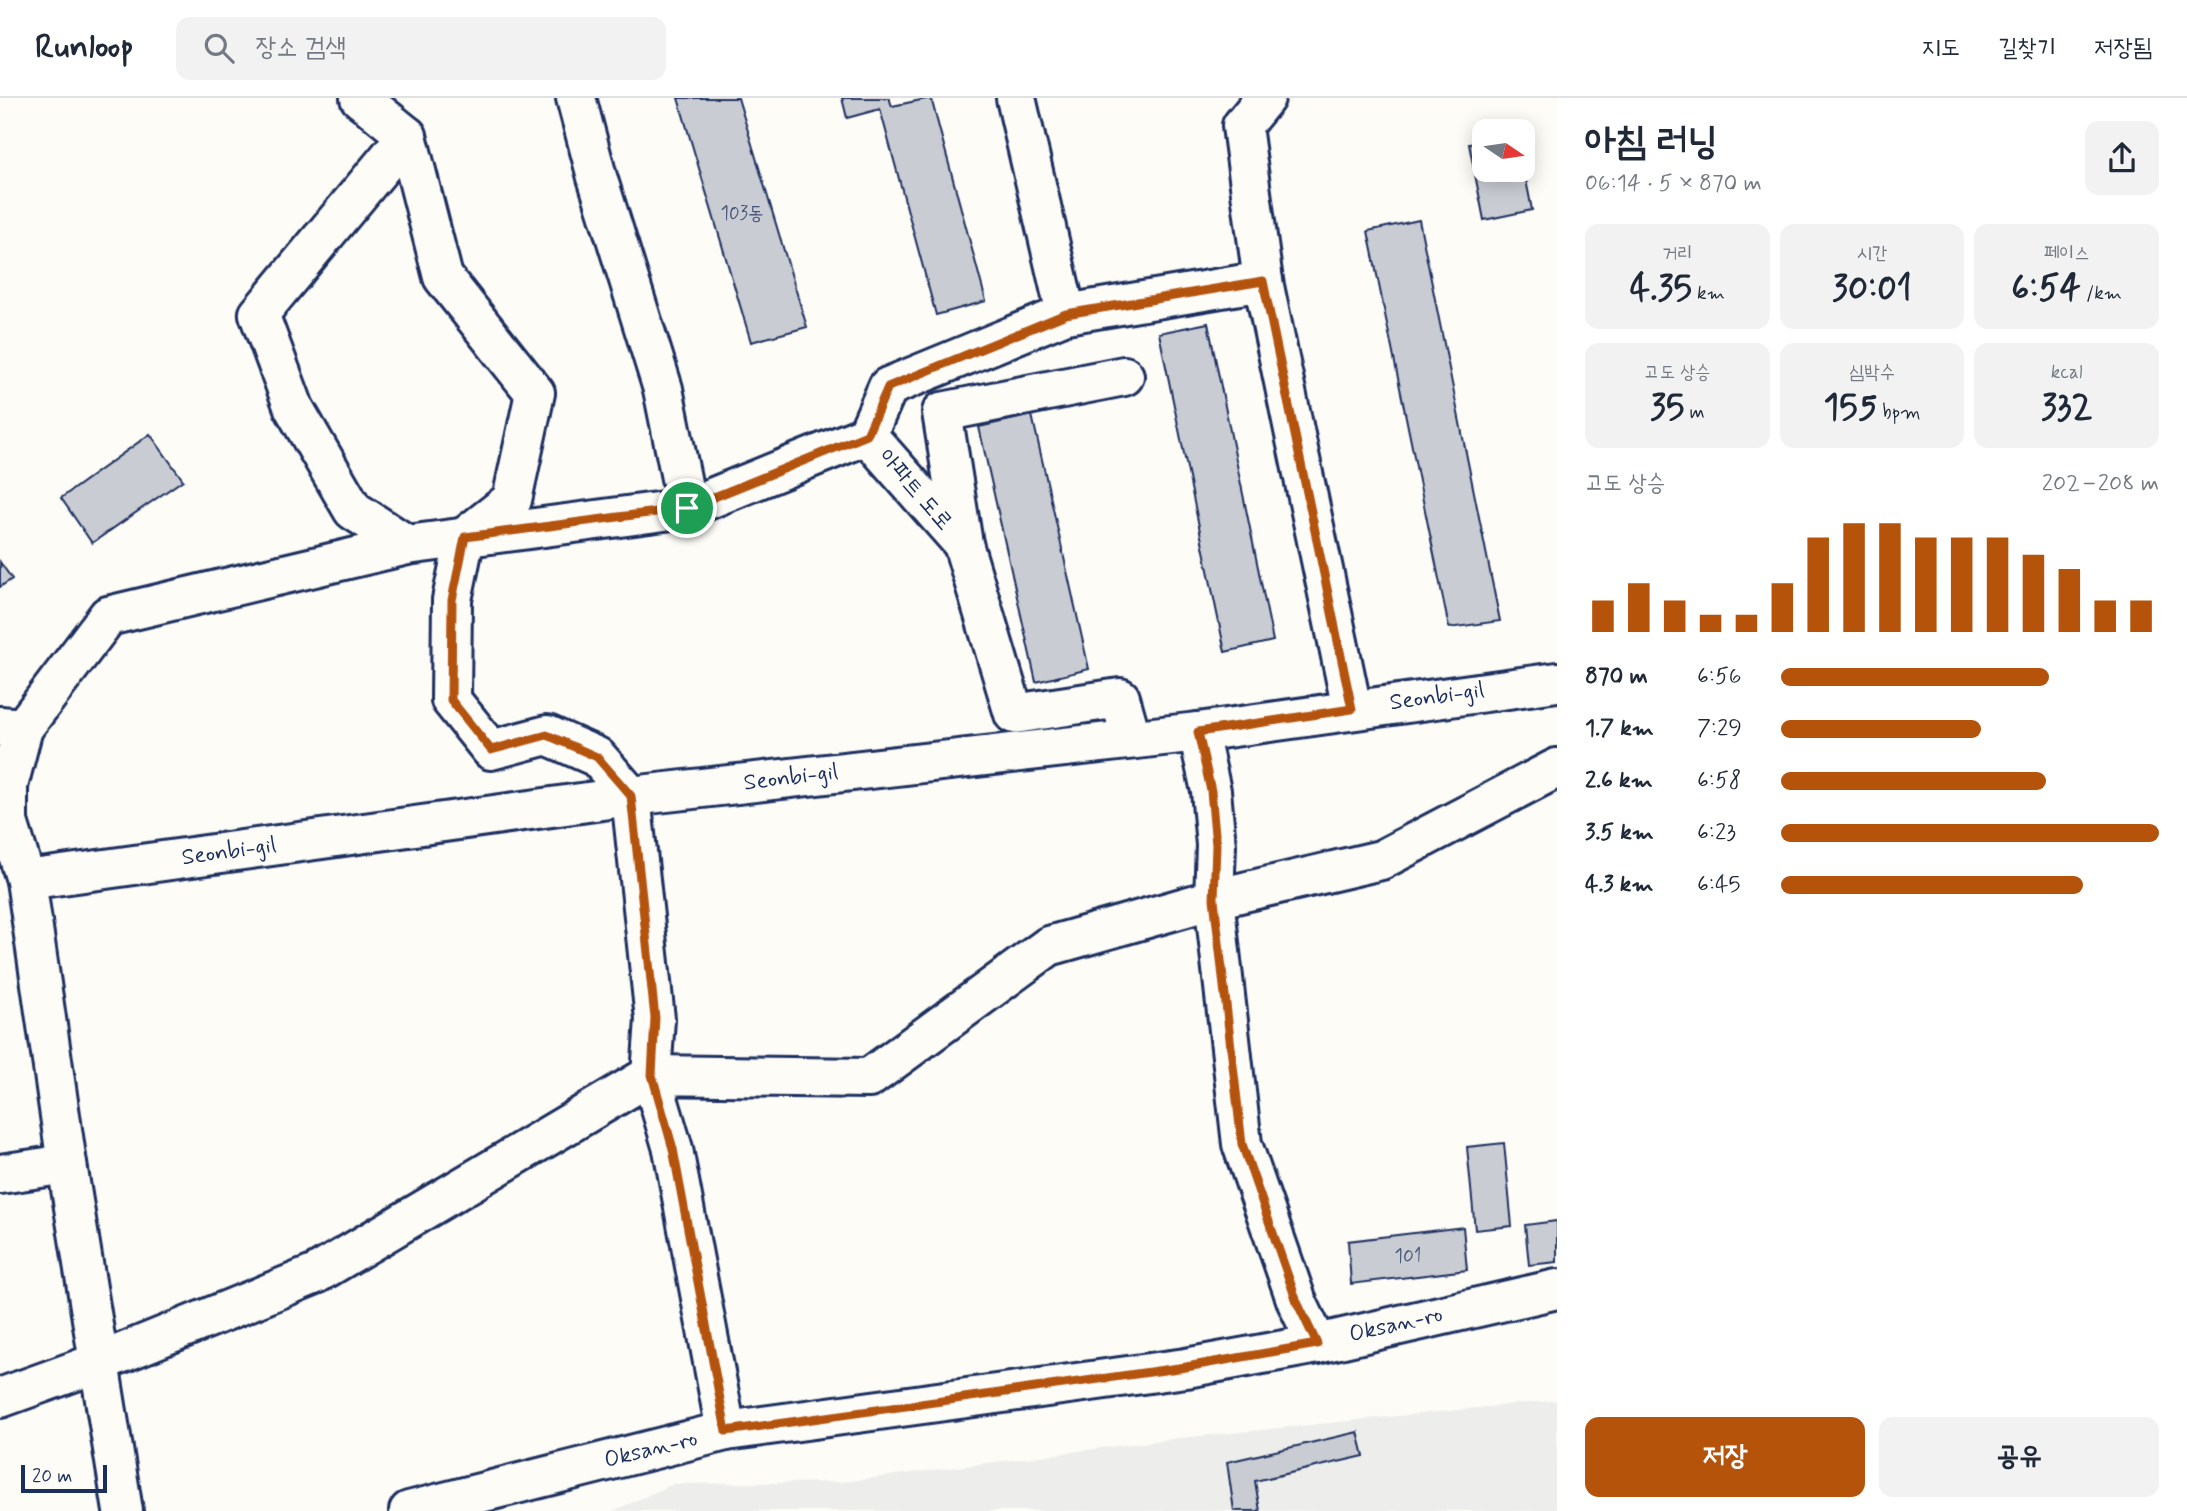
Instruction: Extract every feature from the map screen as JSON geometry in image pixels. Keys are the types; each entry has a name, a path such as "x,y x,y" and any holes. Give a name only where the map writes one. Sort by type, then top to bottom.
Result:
{"street":[{"path":"360,98 407,136 443,277 535,393 512,500 465,537 452,600 451,700 491,750 547,735 597,757 631,796 655,1018 652,1075 673,1149 726,1431"},
{"path":"576,98 597,177 663,389 687,508"},
{"path":"1016,98 1066,314"},
{"path":"1265,98 1242,127 1263,281 1352,709"},
{"path":"407,136 259,314 294,408 353,510 407,545"},
{"path":"123,1511 67,1164 26,880 8,822 12,727 108,617 407,545 687,508 867,435 888,387 1066,314 1263,281"},
{"path":"1124,376 942,412 963,544 1014,714 1120,698 1132,737"},
{"name":"아파트 도로","path":"867,435 963,544"},
{"name":"Seonbi-gil","path":"26,880 631,796 1132,737 1198,732 1557,682"},
{"path":"1198,732 1211,791 1216,845 1214,899 1242,1144 1297,1302 1317,1344"},
{"path":"0,1398 100,1362 316,1274 652,1075 869,1078 1049,946 1214,899 1381,860 1557,768"},
{"path":"0,1174 67,1164"},
{"name":"Oksan-ro","path":"409,1511 726,1431 1186,1367 1317,1344 1557,1289"}],"shaded area":[{"path":"1557,1400 1557,1511 613,1511 673,1484 842,1482 1170,1439"}],"building":[{"path":"678,98 738,98 807,327 751,342"},
{"path":"842,98 889,98 892,106 931,98 986,301 936,315 880,109 847,118"},
{"path":"1476,182 1526,182 1532,210 1484,220"},
{"path":"1419,220 1500,621 1449,628 1368,231"},
{"path":"1208,323 1273,641 1225,652 1159,333"},
{"path":"1032,415 1089,669 1036,682 979,427"},
{"path":"150,434 183,480 92,543 61,498"},
{"path":"0,562 12,579 0,587"},
{"path":"1504,1143 1512,1226 1475,1230 1467,1147"},
{"path":"1557,1221 1557,1262 1529,1265 1525,1225"},
{"path":"1463,1227 1467,1270 1351,1284 1348,1241"},
{"path":"1358,1432 1364,1456 1255,1481 1260,1511 1234,1511 1227,1462"}],"route":[{"path":"1263,281 1352,709 1198,732 1211,791 1216,845 1214,899 1242,1144 1297,1302 1317,1344 1186,1367 726,1431 673,1149 652,1075 655,1018 631,796 597,757 547,735 491,750 451,700 452,600 465,537 687,508 867,435 888,387 1066,314 1263,281"}]}
